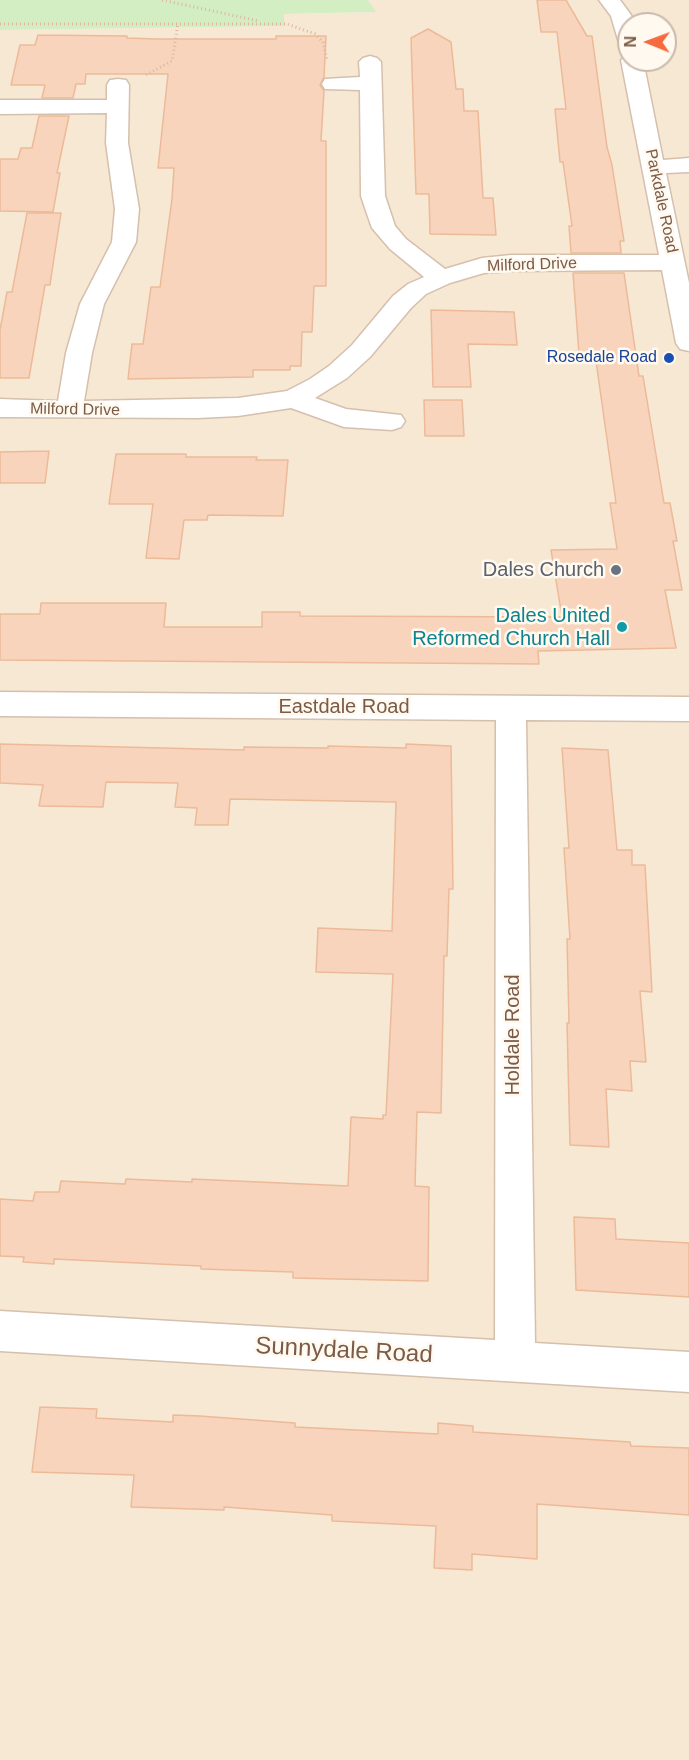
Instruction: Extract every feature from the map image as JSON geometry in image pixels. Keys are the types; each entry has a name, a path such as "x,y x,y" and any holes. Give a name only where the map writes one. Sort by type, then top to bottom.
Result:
{"street":[{"path":"609,0 619,12"},
{"name":"Parkdale Road","path":"634,72 689,343"},
{"path":"333,84 370,73 373,195 378,211 384,228 398,244 441,278"},
{"path":"0,107 118,95 117,142 127,209 124,242 92,304 79,352 69,410"},
{"path":"653,167 689,165"},
{"name":"Milford Drive","path":"0,408 69,410 238,407 293,399 319,386 338,372 361,351 402,302 417,289 441,278 482,266 511,263 674,262"},
{"path":"293,399 317,410 344,418 392,421"},
{"name":"Eastdale Road","path":"0,704 689,709"},
{"name":"Holdale Road","path":"511,708 515,1362"},
{"name":"Sunnydale Road","path":"0,1331 689,1372"}],"path":[{"path":"162,0 295,26 315,34 322,42 333,84"},
{"path":"0,24 269,22"},
{"path":"118,95 141,78 172,61 178,23"}],"shaded area":[{"path":"368,0 689,0 689,1760 0,1760 0,30 284,26 284,14 375,12"}],"green space":[{"path":"0,0 368,0 376,12 284,14 284,26 0,30"}],"building":[{"path":"537,0 566,0 587,36 592,36 607,147 624,241 620,241 621,253 571,253 569,226 572,226 563,162 560,162 555,109 566,109 557,32 541,32"},
{"path":"428,29 451,42 456,89 463,89 464,111 478,111 483,198 493,198 496,235 430,234 429,194 416,194 411,38"},
{"path":"38,35 127,36 127,38 157,39 276,39 276,36 326,36 324,77 320,85 324,91 321,141 326,141 326,286 314,286 312,332 302,332 301,366 290,366 290,370 253,370 253,377 128,379 132,344 143,344 151,287 160,287 172,199 174,168 158,168 168,74 86,74 85,84 76,84 73,98 42,98 45,85 11,85 20,45 35,45"},
{"path":"39,116 69,116 57,173 60,173 53,212 0,211 0,159 18,159 21,148 32,148"},
{"path":"27,213 61,213 50,285 45,285 29,378 0,378 0,330 7,292 12,292"},
{"path":"573,273 624,273 639,376 643,376 664,503 670,503 677,541 673,541 682,590 665,590 676,648 538,651 539,664 0,660 0,614 40,614 41,603 166,603 164,627 262,627 262,612 300,612 300,616 562,617 551,550 617,549 610,503 616,503 595,354 579,354"},
{"path":"431,310 514,312 517,345 468,344 471,387 433,387"},
{"path":"424,400 462,400 464,436 425,436"},
{"path":"49,451 45,483 0,483 0,452"},
{"path":"116,454 186,454 186,457 257,457 256,460 288,460 283,516 208,515 207,520 184,520 179,559 146,558 153,504 109,504"},
{"path":"0,744 244,750 244,747 406,748 406,744 451,746 453,889 449,889 447,956 444,956 441,1113 417,1112 415,1186 429,1187 428,1281 293,1278 293,1272 201,1269 201,1266 54,1259 54,1264 23,1262 24,1257 0,1256 0,1199 33,1201 35,1192 59,1192 61,1181 125,1184 126,1179 192,1182 192,1179 348,1186 351,1117 383,1119 383,1115 386,1115 393,974 316,972 318,928 392,931 396,802 230,799 228,825 195,825 197,808 175,807 178,783 106,782 103,807 39,806 43,785 0,783"},
{"path":"562,748 608,750 617,850 632,850 632,865 645,865 652,992 640,991 646,1062 630,1061 632,1091 606,1089 609,1147 570,1145 567,939 570,939 564,848 569,848"},
{"path":"574,1217 615,1219 616,1239 689,1243 689,1297 576,1290"},
{"path":"40,1407 97,1409 96,1418 173,1422 173,1415 200,1416 295,1423 295,1427 438,1434 438,1423 473,1426 473,1432 630,1442 631,1446 689,1448 689,1515 537,1504 537,1559 472,1554 472,1570 434,1568 436,1526 332,1521 332,1515 224,1507 224,1510 131,1507 134,1475 32,1472"}],"place":[{"name":"Rosedale Road","path":"669,358"},
{"name":"Dales Church","path":"616,570"},
{"name":"Dales United Reformed Church Hall","path":"622,627"}]}
